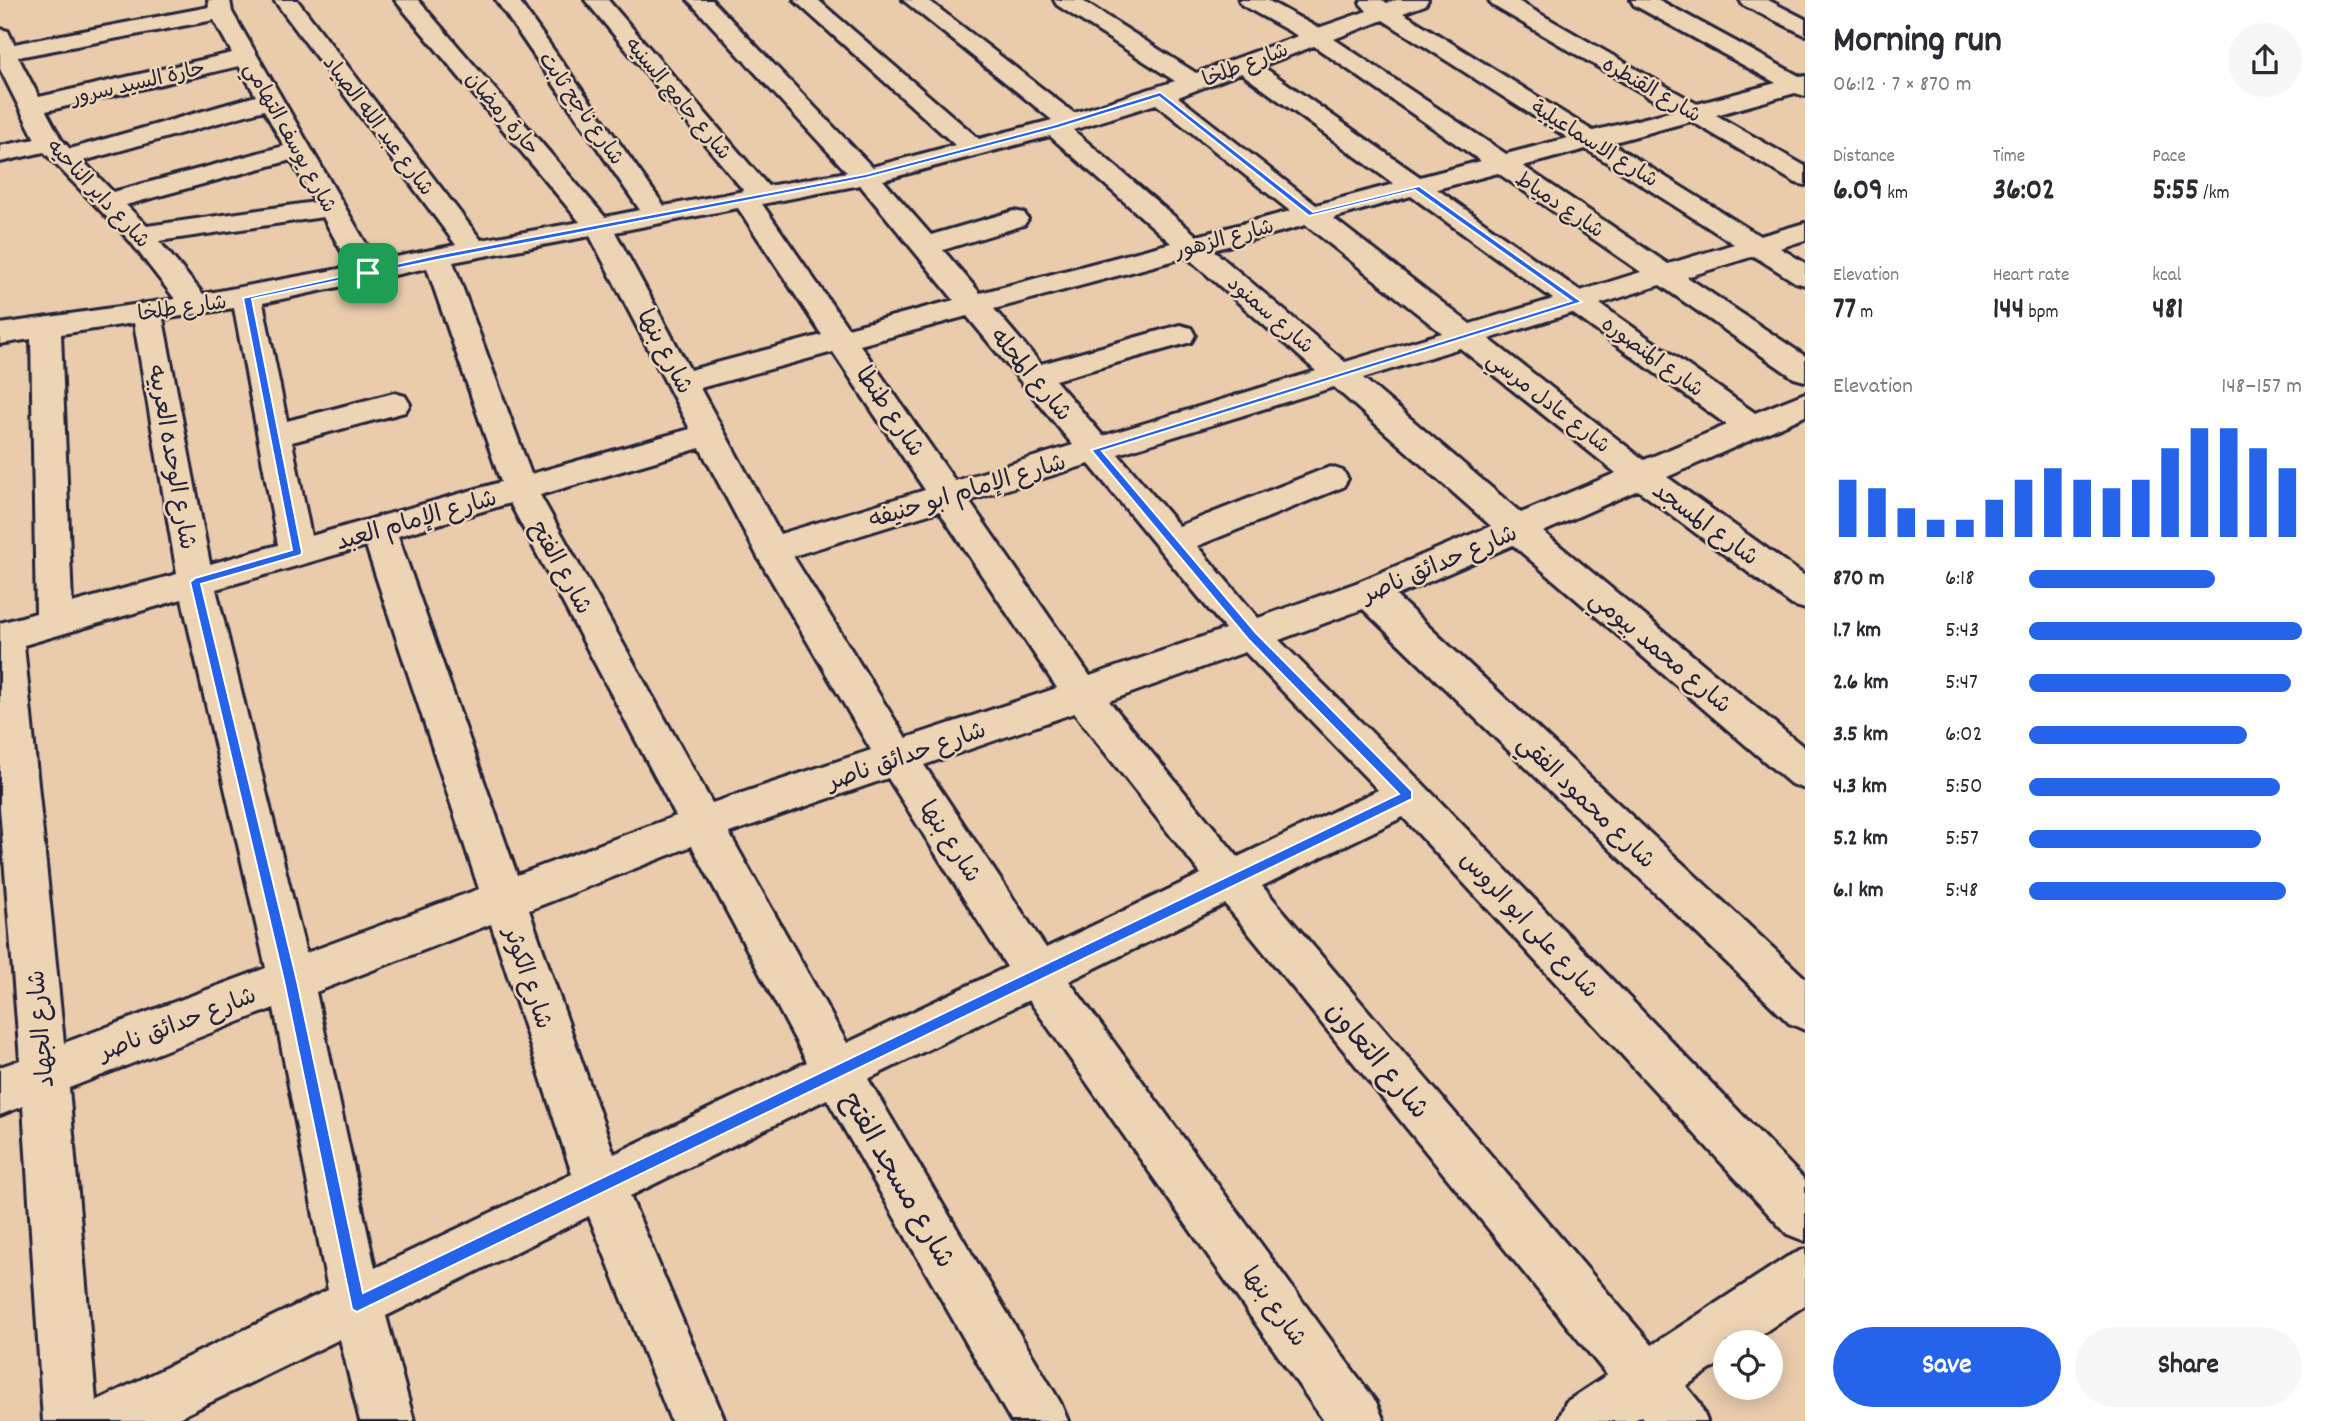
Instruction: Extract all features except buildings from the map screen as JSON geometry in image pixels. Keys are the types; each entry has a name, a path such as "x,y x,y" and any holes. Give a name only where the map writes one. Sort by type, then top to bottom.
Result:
{"street":[{"name":"شارع عبد الله الصياد","path":"285,0 474,250"},
{"name":"حارة رمضان","path":"406,0 599,227"},
{"name":"شارع ناجح ثابت","path":"507,0 657,215"},
{"name":"شارع جامع السنيه","path":"596,0 753,197"},
{"name":"شارع المحله","path":"699,0 866,176 1252,636"},
{"path":"805,0 975,149"},
{"name":"شارع سمنود","path":"915,0 1063,125 1193,246 1517,529"},
{"path":"1065,0 1195,83"},
{"name":"شارع دمياط","path":"1250,0 1315,36 1805,371"},
{"name":"شارع طلخا","path":"0,334 247,298 437,257 866,176 1063,125 1160,95 1245,65 1315,36 1376,5 1417,0"},
{"name":"شارع القنطره","path":"1500,0 1805,177"},
{"path":"1642,0 1802,86"},
{"path":"1751,0 1805,28"},
{"name":"شارع الاسماعيلية","path":"1376,5 1805,276"},
{"path":"2,44 220,6"},
{"name":"شارع يوسف التهامي","path":"220,6 368,273"},
{"name":"شارع داير الناحيه","path":"2,44 30,107 57,150 105,202 140,234 195,304"},
{"name":"حارة السيد سرور","path":"30,107 246,57"},
{"name":"شارع المنصوره","path":"1245,65 1577,302 1785,421"},
{"name":"شارع الزهور","path":"683,382 1504,165 1693,112 1802,86"},
{"name":"شارع عادل مرسي","path":"1160,95 1641,475"},
{"path":"0,154 57,150 271,100"},
{"path":"105,202 299,150"},
{"name":"شارع طنطا","path":"753,197 843,340 1082,695"},
{"path":"140,234 331,208"},
{"path":"926,246 1014,219"},
{"name":"شارع بنها","path":"599,227 772,550 897,758 1037,974 1357,1421"},
{"name":"شارع الإمام ابو حنيفه","path":"772,550 1805,231"},
{"name":"شارع الفتح","path":"437,257 520,490 702,824"},
{"path":"247,298 297,552"},
{"name":"شارع الوحده العربيه","path":"147,312 195,582 291,981 357,1304 387,1421"},
{"path":"46,326 54,622"},
{"path":"1034,376 1180,335"},
{"path":"275,435 394,404"},
{"name":"شارع حدائق ناصر","path":"22,1082 702,824 1082,695 1369,593 1641,475 1785,421"},
{"name":"شارع الإمام العبد","path":"2,637 710,434"},
{"name":"شارع المسجد","path":"1641,475 1805,595"},
{"path":"1172,542 1331,480"},
{"name":"شارع الكوثر","path":"379,529 502,900 601,1186 698,1421"},
{"name":"شارع محمد بيومي","path":"1517,529 1805,772"},
{"name":"شارع محمود الفقي","path":"1369,593 1796,985"},
{"name":"شارع على ابو الروس","path":"1252,636 1408,795 1805,1216"},
{"name":"شارع الجهاد","path":"2,637 22,1082 70,1421"},
{"name":"شارع التعاون","path":"1082,695 1231,880 1680,1421"},
{"path":"113,1421 1408,795"},
{"name":"شارع مسجد الفتح","path":"702,824 837,1071 1041,1421"},
{"path":"1585,1421 1805,1275"}],"route":[{"path":"1160,95 1311,214 1417,187 1577,302 1096,450 1252,636 1408,795 357,1304 291,981 195,582 297,552 247,298 368,273 437,257 866,176 1055,127 1160,95"}]}
